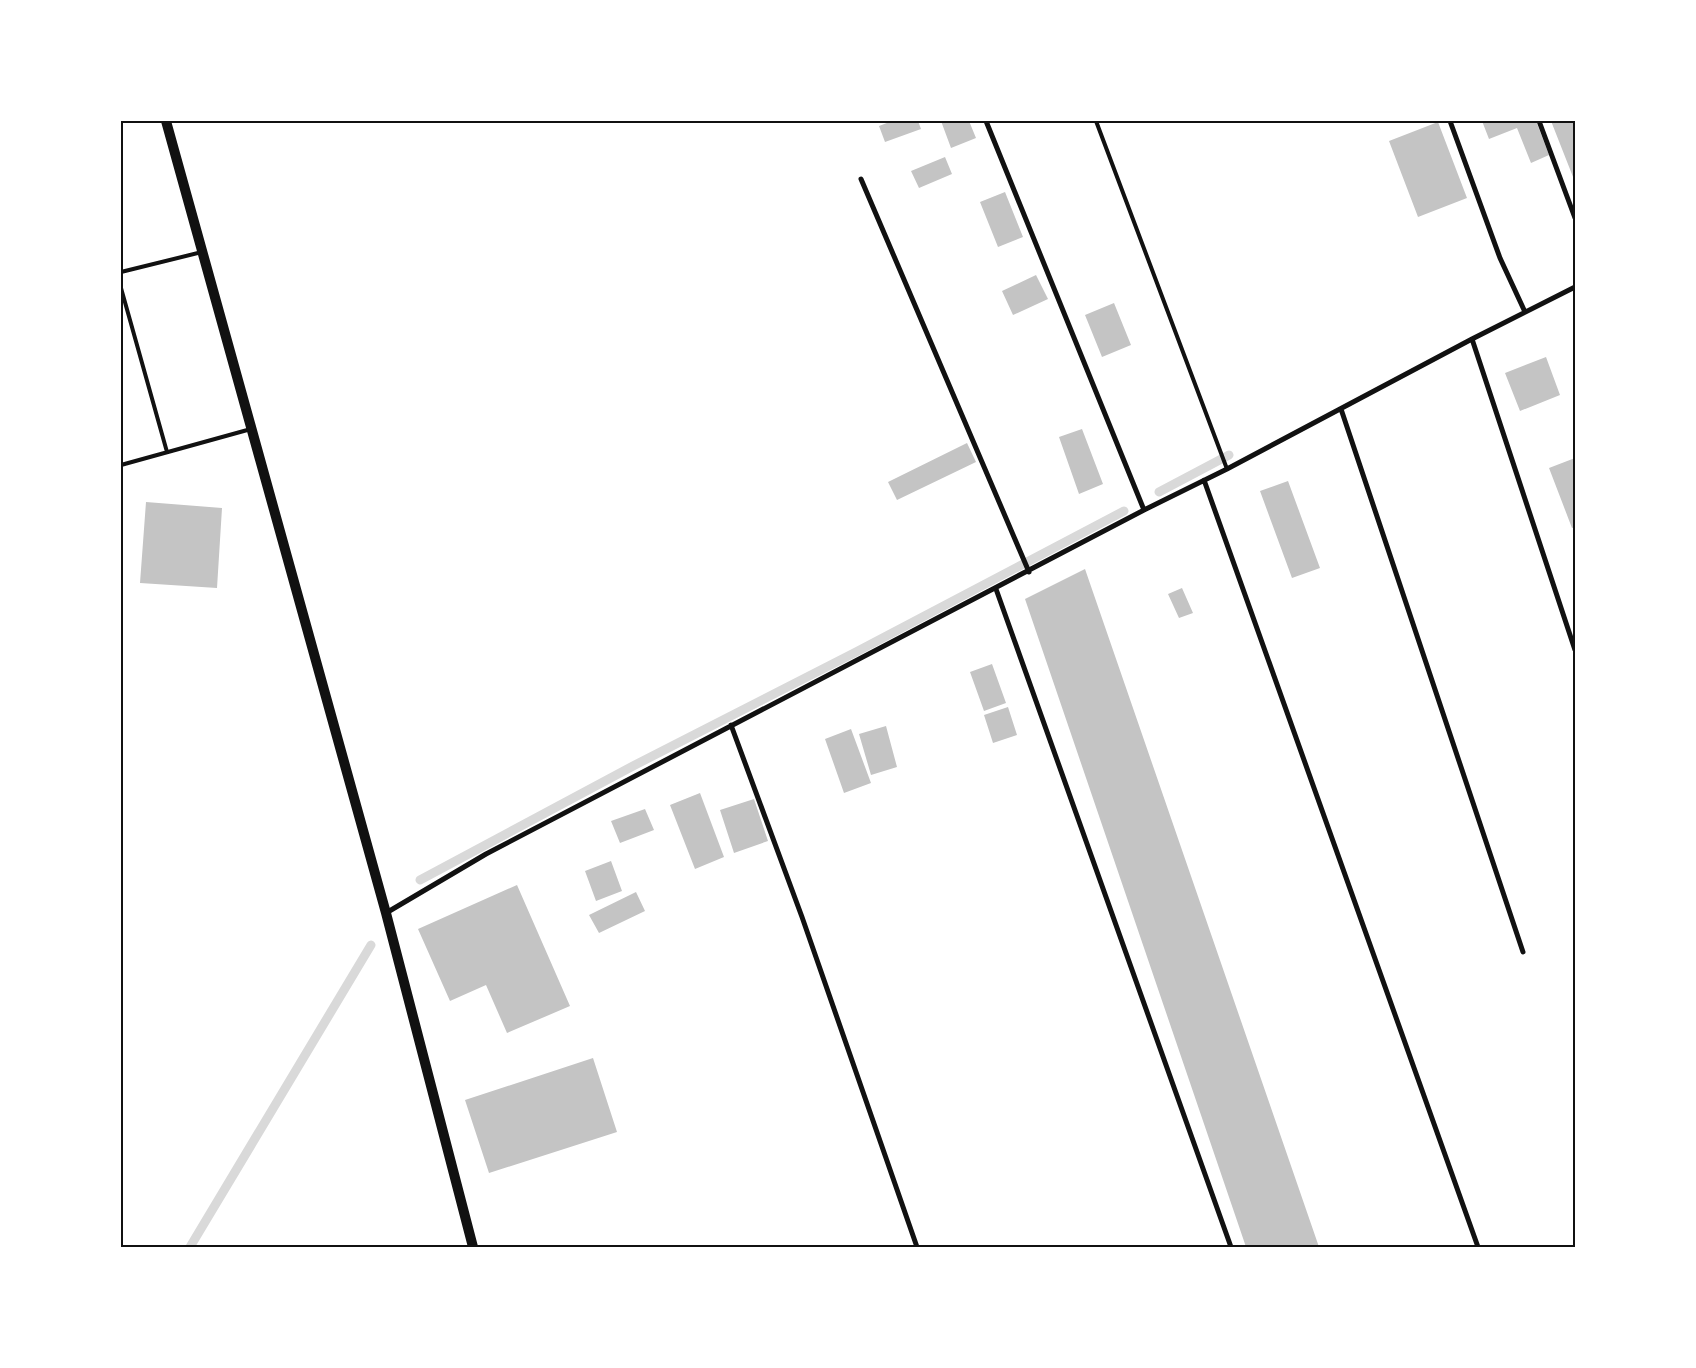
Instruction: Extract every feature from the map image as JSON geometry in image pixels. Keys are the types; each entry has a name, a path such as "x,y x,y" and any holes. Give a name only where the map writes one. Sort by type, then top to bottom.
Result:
{"main road":[{"path":"166,121 386,913 473,1247"}],"street":[{"path":"986,121 1144,510"},
{"path":"1450,121 1500,258 1525,312"},
{"path":"1539,121 1575,218"},
{"path":"862,179 1028,569"},
{"path":"386,913 486,854 731,725 996,589 1028,569 1228,469 1472,339 1575,287"},
{"path":"1472,339 1575,650"},
{"path":"1341,409 1524,952"},
{"path":"1204,480 1478,1247"},
{"path":"996,589 1232,1247"},
{"path":"731,725 802,917 916,1247"}],"lane":[{"path":"1096,121 1228,469"},
{"path":"121,272 202,252"},
{"path":"121,288 167,452"},
{"path":"121,465 252,429"}],"building":[{"path":"892,121 918,121 921,129 885,142 879,126"},
{"path":"941,121 969,121 976,138 951,148"},
{"path":"1482,121 1536,121 1549,155 1531,163 1517,128 1489,139"},
{"path":"1551,121 1575,121 1575,182"},
{"path":"1438,122 1467,198 1418,217 1389,141"},
{"path":"945,157 952,174 919,188 911,171"},
{"path":"1005,192 1023,237 998,247 980,202"},
{"path":"1036,275 1048,299 1013,315 1002,291"},
{"path":"1114,303 1131,345 1102,357 1085,315"},
{"path":"1546,357 1560,395 1520,411 1505,373"},
{"path":"1082,429 1103,484 1079,494 1059,437"},
{"path":"967,443 976,462 897,500 888,482"},
{"path":"1575,458 1575,527 1572,528 1549,468"},
{"path":"1288,481 1320,568 1292,578 1260,491"},
{"path":"146,502 222,508 217,588 140,583"},
{"path":"1085,569 1319,1247 1246,1247 1025,599"},
{"path":"1182,588 1193,613 1179,618 1168,594"},
{"path":"992,664 1006,703 984,711 970,672"},
{"path":"1008,707 1017,735 993,743 984,715"},
{"path":"886,726 897,767 871,775 859,734"},
{"path":"851,729 871,783 844,793 825,739"},
{"path":"700,793 724,857 695,869 670,805"},
{"path":"754,799 768,841 734,853 720,810"},
{"path":"645,809 654,830 620,843 611,821"},
{"path":"611,861 622,891 596,901 585,871"},
{"path":"517,885 570,1006 507,1033 486,985 450,1001 418,929"},
{"path":"636,892 645,911 599,933 589,915"},
{"path":"593,1058 617,1132 489,1173 465,1100"}],"waterway":[{"path":"1159,492 1229,455"},
{"path":"420,880 633,766 856,652 1124,511"},
{"path":"190,1247 371,945"}]}
